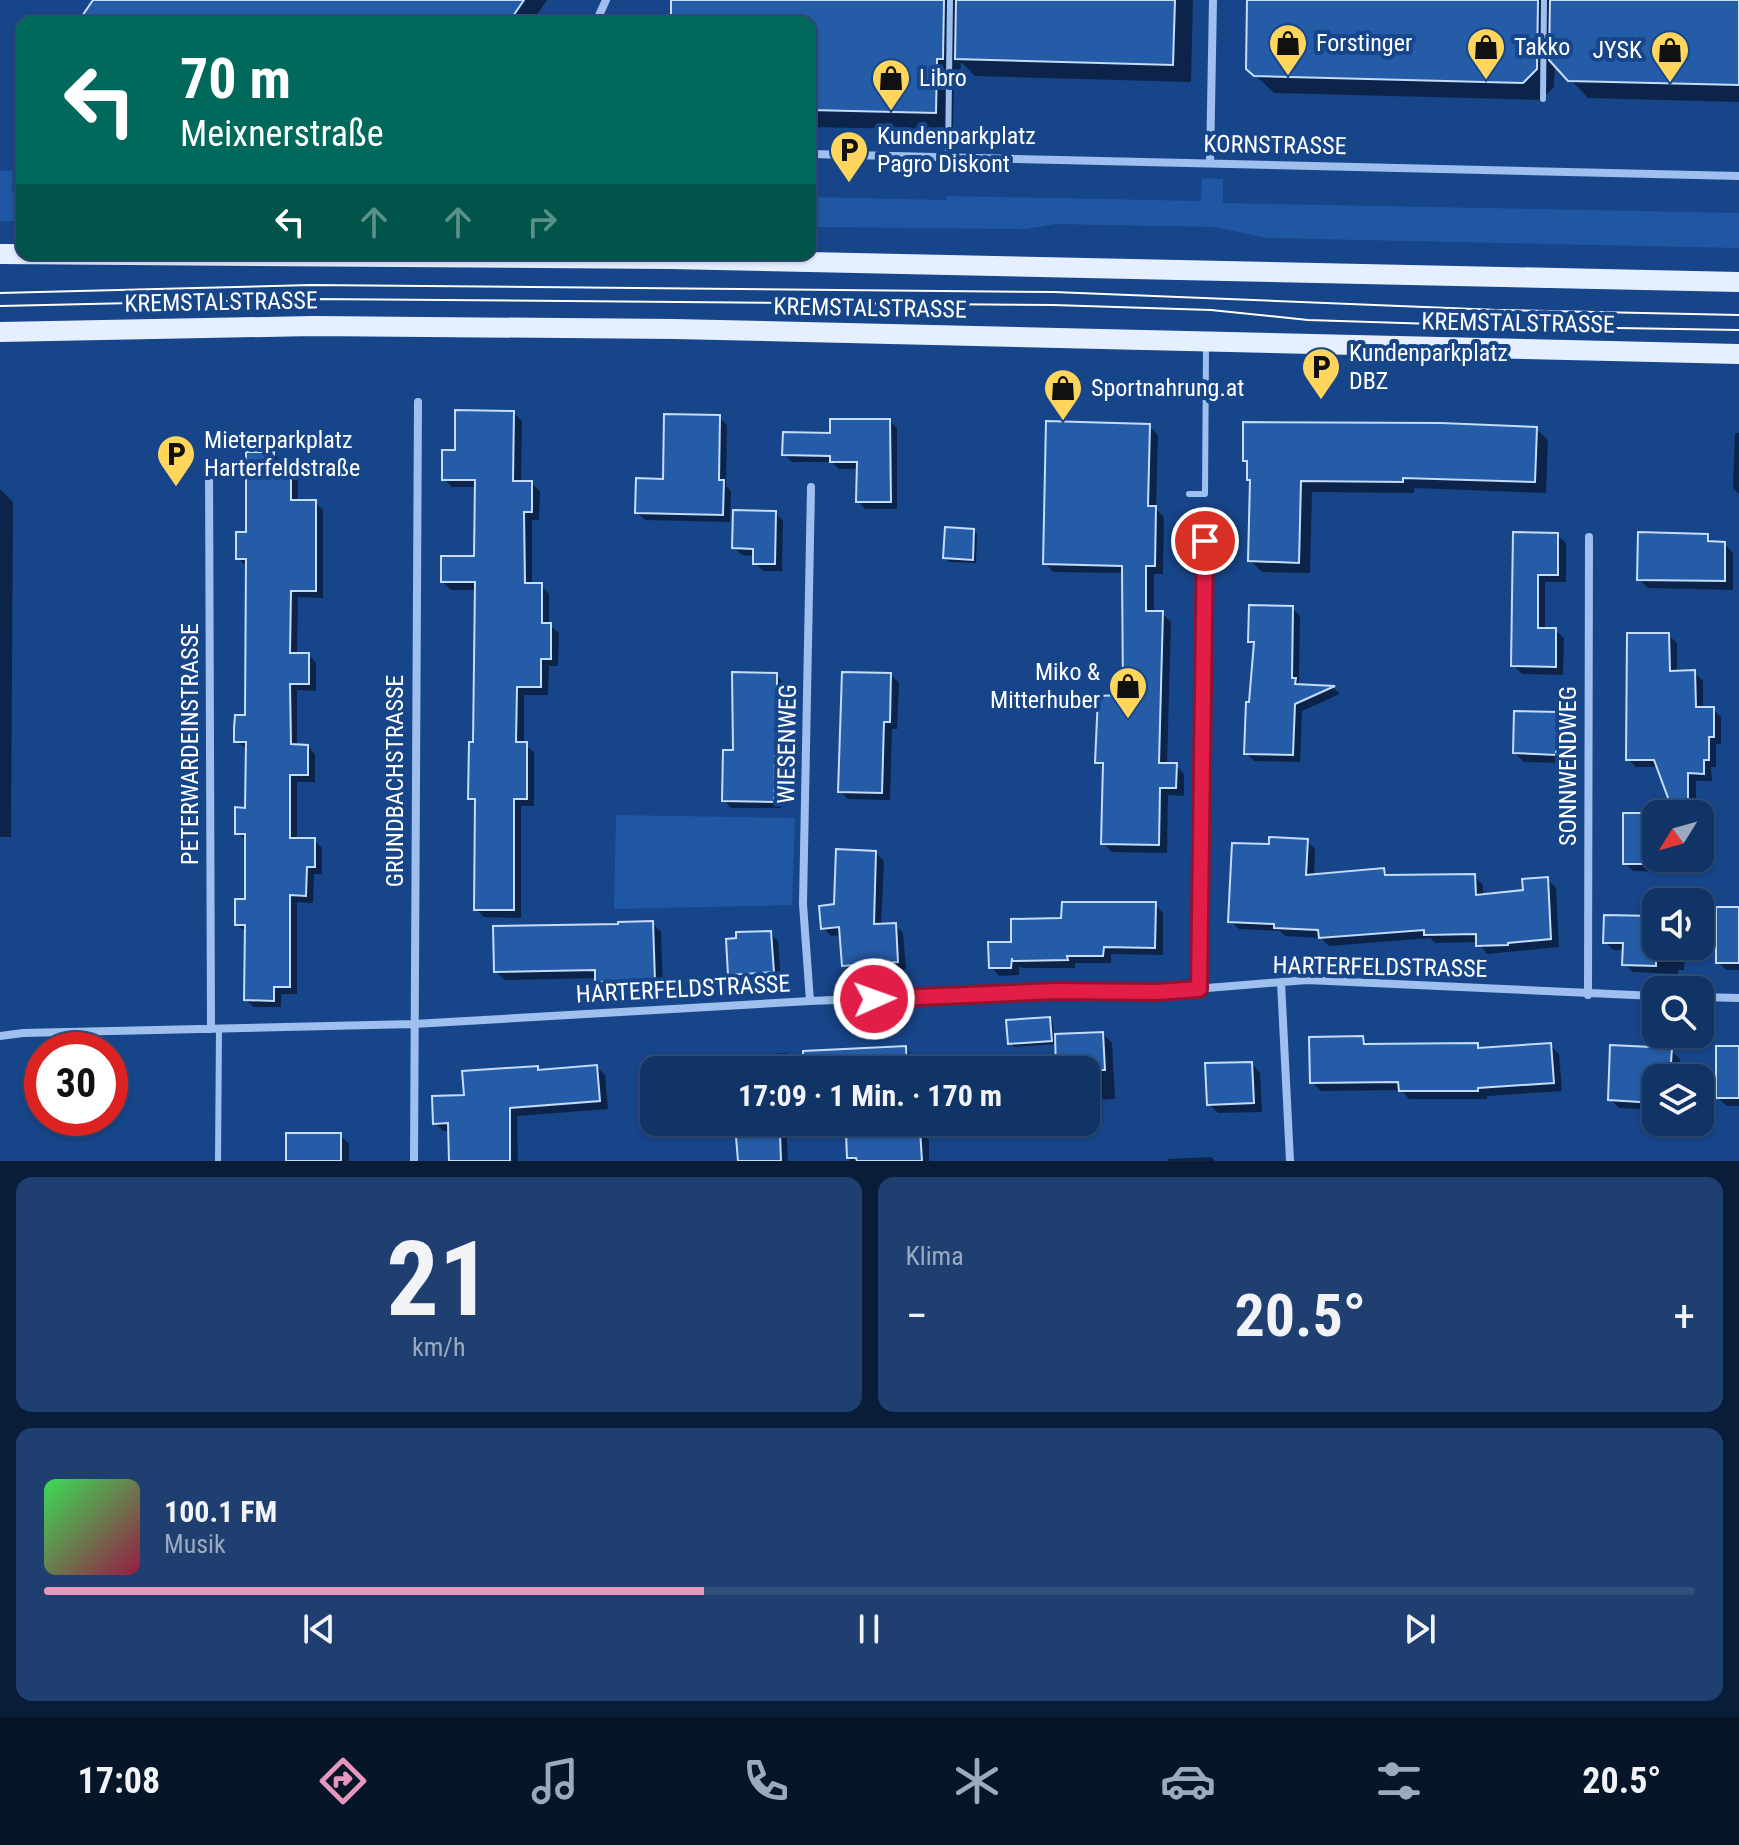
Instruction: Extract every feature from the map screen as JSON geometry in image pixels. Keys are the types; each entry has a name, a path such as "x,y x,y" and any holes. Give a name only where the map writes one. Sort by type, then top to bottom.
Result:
{"main road":[{"name":"KREMSTALSTRASSE","path":"716,260 1739,282"},
{"name":"KREMSTALSTRASSE","path":"0,332 329,326 674,329 1739,354"}],"street":[{"path":"1210,163 1213,0"},
{"name":"KORNSTRASSE","path":"816,154 1739,176"},
{"name":"GRUNDBACHSTRASSE","path":"414,1161 418,402"},
{"name":"PETERWARDEINSTRASSE","path":"209,460 215,1028"},
{"name":"WIESENWEG","path":"810,1001 803,904 811,487"},
{"path":"1199,989 1206,525"},
{"name":"SONNWENDWEG","path":"1588,995 1589,537"},
{"name":"HARTERFELDSTRASSE","path":"0,1036 414,1024 810,1001 1056,991 1157,992 1307,980 1642,996"},
{"path":"1281,982 1290,1161"},
{"path":"1714,997 1739,998"}],"lane":[{"path":"948,157 950,0"},
{"path":"1543,99 1544,0"},
{"path":"1189,494 1205,494 1206,342"},
{"path":"215,1028 218,1161"}],"shaded area":[{"path":"0,171 13,171 16,221 0,221"},
{"path":"1202,178 1223,179 1223,203 1739,213 1739,248 1267,238 1215,227 1055,224 1026,229 816,227 816,197 946,200 947,196 1201,201"},
{"path":"616,815 795,818 792,905 614,909"}],"building":[{"path":"93,0 524,0 513,16 82,16"},
{"path":"671,0 944,0 943,59 937,59 936,113 816,110 816,16 671,16"},
{"path":"956,0 1175,0 1173,65 955,59"},
{"path":"1247,0 1538,0 1537,69 1523,83 1254,76 1246,69"},
{"path":"1550,0 1739,0 1739,85 1568,81 1549,60"},
{"path":"455,410 514,411 513,481 532,481 532,512 524,512 525,583 542,583 542,623 551,623 551,659 541,659 541,687 517,687 516,742 527,742 527,799 514,799 514,910 474,910 475,799 468,799 469,742 473,742 475,582 441,582 441,556 474,556 475,480 442,480 442,450 455,450"},
{"path":"664,414 720,415 719,480 724,480 723,515 635,513 636,478 663,479"},
{"path":"830,419 890,419 891,502 856,502 857,462 830,462 830,456 782,455 783,432 830,433"},
{"path":"1046,421 1150,424 1148,506 1156,506 1155,566 1146,566 1146,611 1163,611 1159,763 1177,763 1176,788 1160,788 1159,845 1101,844 1103,763 1095,763 1098,696 1123,695 1122,566 1043,564"},
{"path":"1243,422 1537,427 1535,482 1403,478 1403,482 1301,481 1299,563 1248,561 1250,480 1247,480 1247,461 1243,461"},
{"path":"246,452 274,452 274,469 291,469 291,500 316,500 316,591 291,591 290,653 309,653 309,684 290,684 291,744 308,745 308,775 290,775 290,838 315,838 315,867 307,867 306,896 290,895 290,987 274,987 274,1001 244,1000 245,925 235,925 235,899 245,899 245,834 235,834 235,807 245,808 246,742 234,742 234,728 235,715 245,715 246,559 236,559 236,532 246,532"},
{"path":"733,510 776,511 775,564 753,564 753,549 732,548"},
{"path":"945,527 974,529 973,560 943,558"},
{"path":"1513,532 1558,533 1558,575 1538,575 1538,628 1556,628 1556,667 1511,666"},
{"path":"1638,532 1708,534 1708,541 1725,542 1725,581 1637,580"},
{"path":"1249,605 1293,606 1292,678 1296,678 1295,684 1335,686 1295,704 1293,755 1244,754 1246,702 1249,702 1254,642 1248,642"},
{"path":"1627,633 1669,633 1670,671 1695,670 1696,707 1714,707 1714,737 1709,737 1709,760 1704,760 1704,774 1688,773 1688,800 1669,800 1654,760 1626,760"},
{"path":"732,672 777,673 777,713 782,713 781,755 775,755 774,802 722,801 723,750 733,750"},
{"path":"842,672 891,673 890,722 884,722 882,793 838,792"},
{"path":"1514,711 1558,712 1556,755 1513,753"},
{"path":"1623,813 1642,813 1642,864 1623,864"},
{"path":"1269,837 1308,839 1306,875 1384,868 1385,875 1475,874 1476,895 1523,890 1522,879 1548,877 1551,939 1476,946 1476,934 1424,935 1424,930 1319,938 1318,930 1228,922 1232,843 1269,844"},
{"path":"836,849 876,851 874,924 896,923 898,962 842,966 839,927 821,929 819,906 834,904"},
{"path":"1062,902 1156,902 1155,948 1104,947 1103,956 1067,956 1068,960 1012,961 1012,958 1011,968 989,968 988,942 1011,942 1011,919 1061,918"},
{"path":"1716,907 1739,907 1739,963 1716,963"},
{"path":"1604,915 1642,916 1642,960 1656,960 1656,966 1622,965 1623,943 1603,943"},
{"path":"653,921 655,981 595,982 595,970 494,972 493,926"},
{"path":"771,931 774,972 728,975 726,939 736,938 736,932"},
{"path":"1050,1017 1052,1041 1008,1044 1006,1020"},
{"path":"1103,1032 1105,1070 1100,1070 1100,1056 1056,1056 1055,1034"},
{"path":"1363,1036 1364,1044 1478,1043 1478,1048 1551,1043 1554,1083 1478,1088 1478,1091 1399,1091 1398,1082 1310,1083 1309,1037"},
{"path":"1610,1045 1672,1048 1671,1064 1642,1064 1642,1102 1608,1100"},
{"path":"906,1046 906,1056 803,1056 803,1051"},
{"path":"1716,1046 1739,1046 1739,1098 1716,1098"},
{"path":"1252,1062 1254,1103 1207,1105 1205,1063"},
{"path":"597,1065 600,1101 510,1108 510,1161 449,1161 448,1123 433,1124 432,1096 464,1095 462,1071"},
{"path":"286,1133 341,1133 341,1161 286,1161"},
{"path":"780,1136 781,1161 738,1161 736,1137"},
{"path":"846,1136 920,1136 922,1161 857,1161 856,1158 847,1158"}],"tram line":[{"path":"0,293 311,285 1054,292 1498,310 1739,315"},
{"path":"0,306 312,299 1053,305 1211,310 1308,320 1739,330"}],"place":[{"name":"Forstinger","path":"1288,77"},
{"name":"Takko","path":"1486,81"},
{"name":"JYSK","path":"1670,84"},
{"name":"Libro","path":"891,112"},
{"name":"Kundenparkplatz Pagro Diskont","path":"849,184"},
{"name":"Kundenparkplatz DBZ","path":"1321,401"},
{"name":"Sportnahrung.at","path":"1063,422"},
{"name":"Mieterparkplatz Harterfeldstraße","path":"176,488"},
{"name":"Miko & Mitterhuber","path":"1128,720"}],"route":[{"path":"874,999 1199,989 1205,541"}]}
